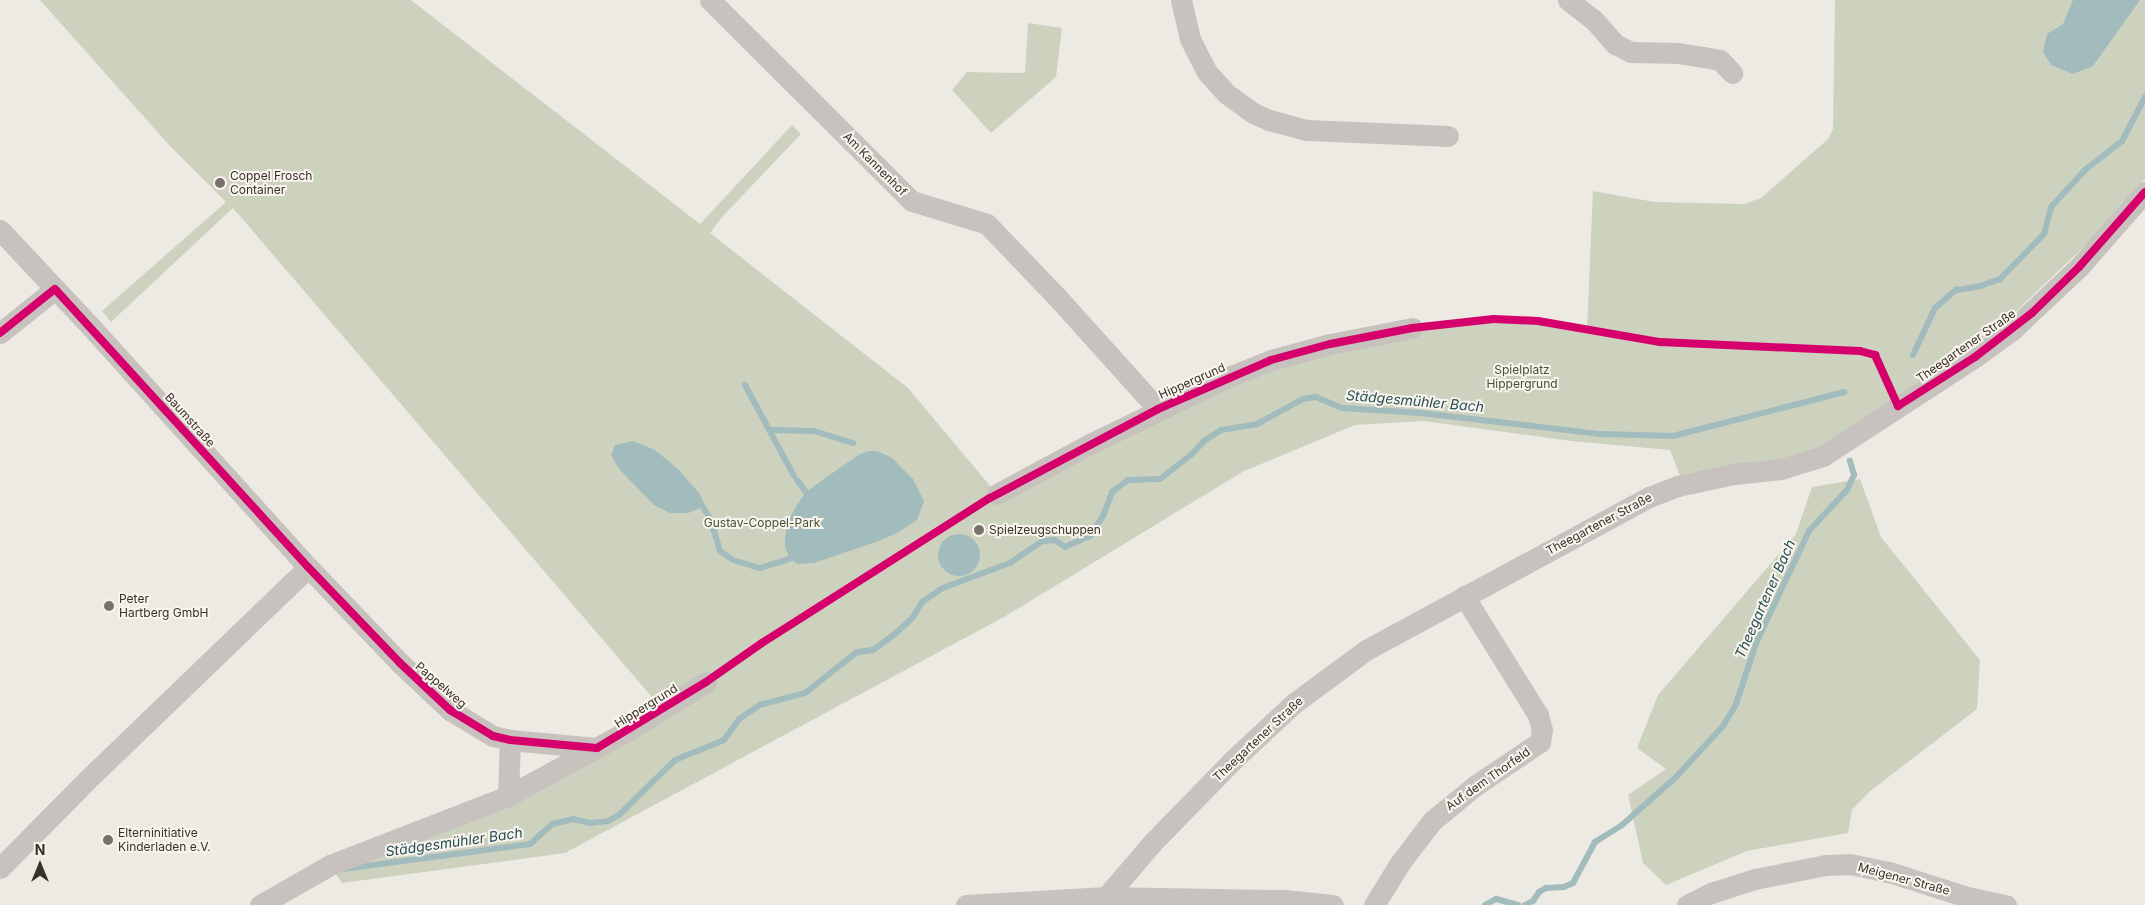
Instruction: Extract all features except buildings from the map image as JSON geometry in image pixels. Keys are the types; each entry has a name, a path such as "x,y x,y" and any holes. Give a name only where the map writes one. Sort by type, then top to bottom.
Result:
{"street":[{"path":"1181,0 1190,39 1206,71 1227,94 1253,113 1269,120 1307,130 1448,136"},
{"path":"1568,0 1594,20 1610,40 1631,52 1678,53 1720,60 1732,73"},
{"name":"Am Kannenhof","path":"720,3 912,201 987,224 1058,297 1158,409"},
{"name":"Theegartener Straße","path":"1102,901 1153,842 1233,760 1293,704 1316,685 1366,650 1649,496 1678,486 1734,474 1781,469 1823,456 1975,357 2012,330 2079,267 2145,192"},
{"name":"Baumstraße","path":"0,230 92,328 308,567"},
{"path":"0,333 55,289"},
{"name":"Hippergrund","path":"997,494 1158,409 1271,360 1330,344 1412,328"},
{"path":"0,868 87,780 308,567"},
{"name":"Pappelweg","path":"308,567 400,663 450,710 493,736 510,740 597,748"},
{"name":"Auf dem Thorfeld","path":"1374,905 1400,863 1432,821 1476,785 1540,742 1542,730 1538,715 1464,596"},
{"name":"Hippergrund","path":"260,905 330,865 508,796 597,748 706,682"},
{"path":"508,796 510,740"},
{"name":"Meigener Straße","path":"1687,905 1711,893 1756,879 1826,865 1850,864 1889,872 1967,896 2006,905"},
{"path":"966,905 1102,901 1284,900 1333,905"}],"green space":[{"name":"Gustav-Coppel-Park","path":"40,0 411,0 700,224 792,125 801,134 723,216 710,233 908,388 997,494 1226,378 1412,328 1494,319 1538,321 1587,328 1593,191 1655,202 1744,204 1761,198 1828,139 1833,129 1835,0 2145,0 2145,179 2094,237 2008,319 1921,384 1831,443 1783,460 1680,476 1670,450 1571,441 1424,421 1355,425 1244,471 1004,617 565,853 342,883 330,865 508,796 657,703 233,208 111,322 102,311 226,202 169,145"},
{"path":"1028,23 1062,28 1056,77 991,133 952,90 967,72 1025,73"},
{"path":"1860,479 1881,537 1980,660 1977,709 1869,792 1852,810 1848,833 1747,851 1666,885 1643,863 1628,795 1666,769 1637,748 1658,695 1796,534 1812,487"}],"water":[{"path":"2073,0 2140,0 2093,66 2073,74 2051,65 2043,52 2047,34 2063,24"},
{"path":"633,441 655,450 678,469 699,493 704,503 703,507 688,513 670,513 654,505 619,469 611,455 615,445"},
{"path":"877,451 892,458 913,479 924,501 917,520 899,532 879,541 814,563 798,564 790,559 785,547 787,523 806,492 860,454"},
{"path":"963,534 971,537 977,543 980,555 977,567 971,573 955,576 947,573 941,567 938,551 941,543 947,537"}],"waterway":[{"name":"Städgesmühler Bach","path":"1913,355 1935,308 1956,290 1980,286 2000,279 2044,234 2051,207 2085,170 2122,141 2145,97"},
{"path":"745,385 794,476"},
{"name":"Städgesmühler Bach","path":"343,869 530,844 552,824 573,819 590,823 608,821 619,815 675,760 724,740 739,719 760,705 805,693 857,652 873,650 895,634 913,617 922,602 943,588 1010,563 1043,541 1055,540 1065,547 1090,536 1103,516 1112,492 1128,480 1160,479 1192,454 1204,441 1221,430 1257,424 1303,399 1316,397 1342,408 1421,413 1601,434 1673,436 1844,392"},
{"path":"770,430 814,431 853,443"},
{"name":"Theegartener Bach","path":"1525,905 1533,901 1539,892 1546,888 1564,887 1573,883 1595,842 1622,825 1676,777 1723,726 1736,704 1757,641 1809,531 1847,490 1854,475 1850,461"},
{"path":"797,480 806,492"},
{"path":"703,507 710,518 720,551 730,558"},
{"path":"733,560 760,568 790,559"},
{"name":"Theegartener Bach","path":"1485,905 1496,899 1518,905"}],"cycle path":[{"path":"0,333 55,289 308,567 400,663 450,710 493,736 510,740 597,748 706,682 762,643 990,498 1158,409 1271,360 1330,344 1412,328 1494,319 1538,321 1660,342 1860,351 1875,355 1898,406 1975,357 2032,313 2079,267 2145,192"}],"place":[{"name":"Coppel Frosch Container","path":"220,183"},
{"name":"Spielzeugschuppen","path":"979,530"},
{"name":"Peter Hartberg GmbH","path":"109,606"},
{"name":"Elterninitiative Kinderladen e.V.","path":"108,840"}],"park label":[{"name":"Spielplatz Hippergrund","path":"1522,377"}]}
